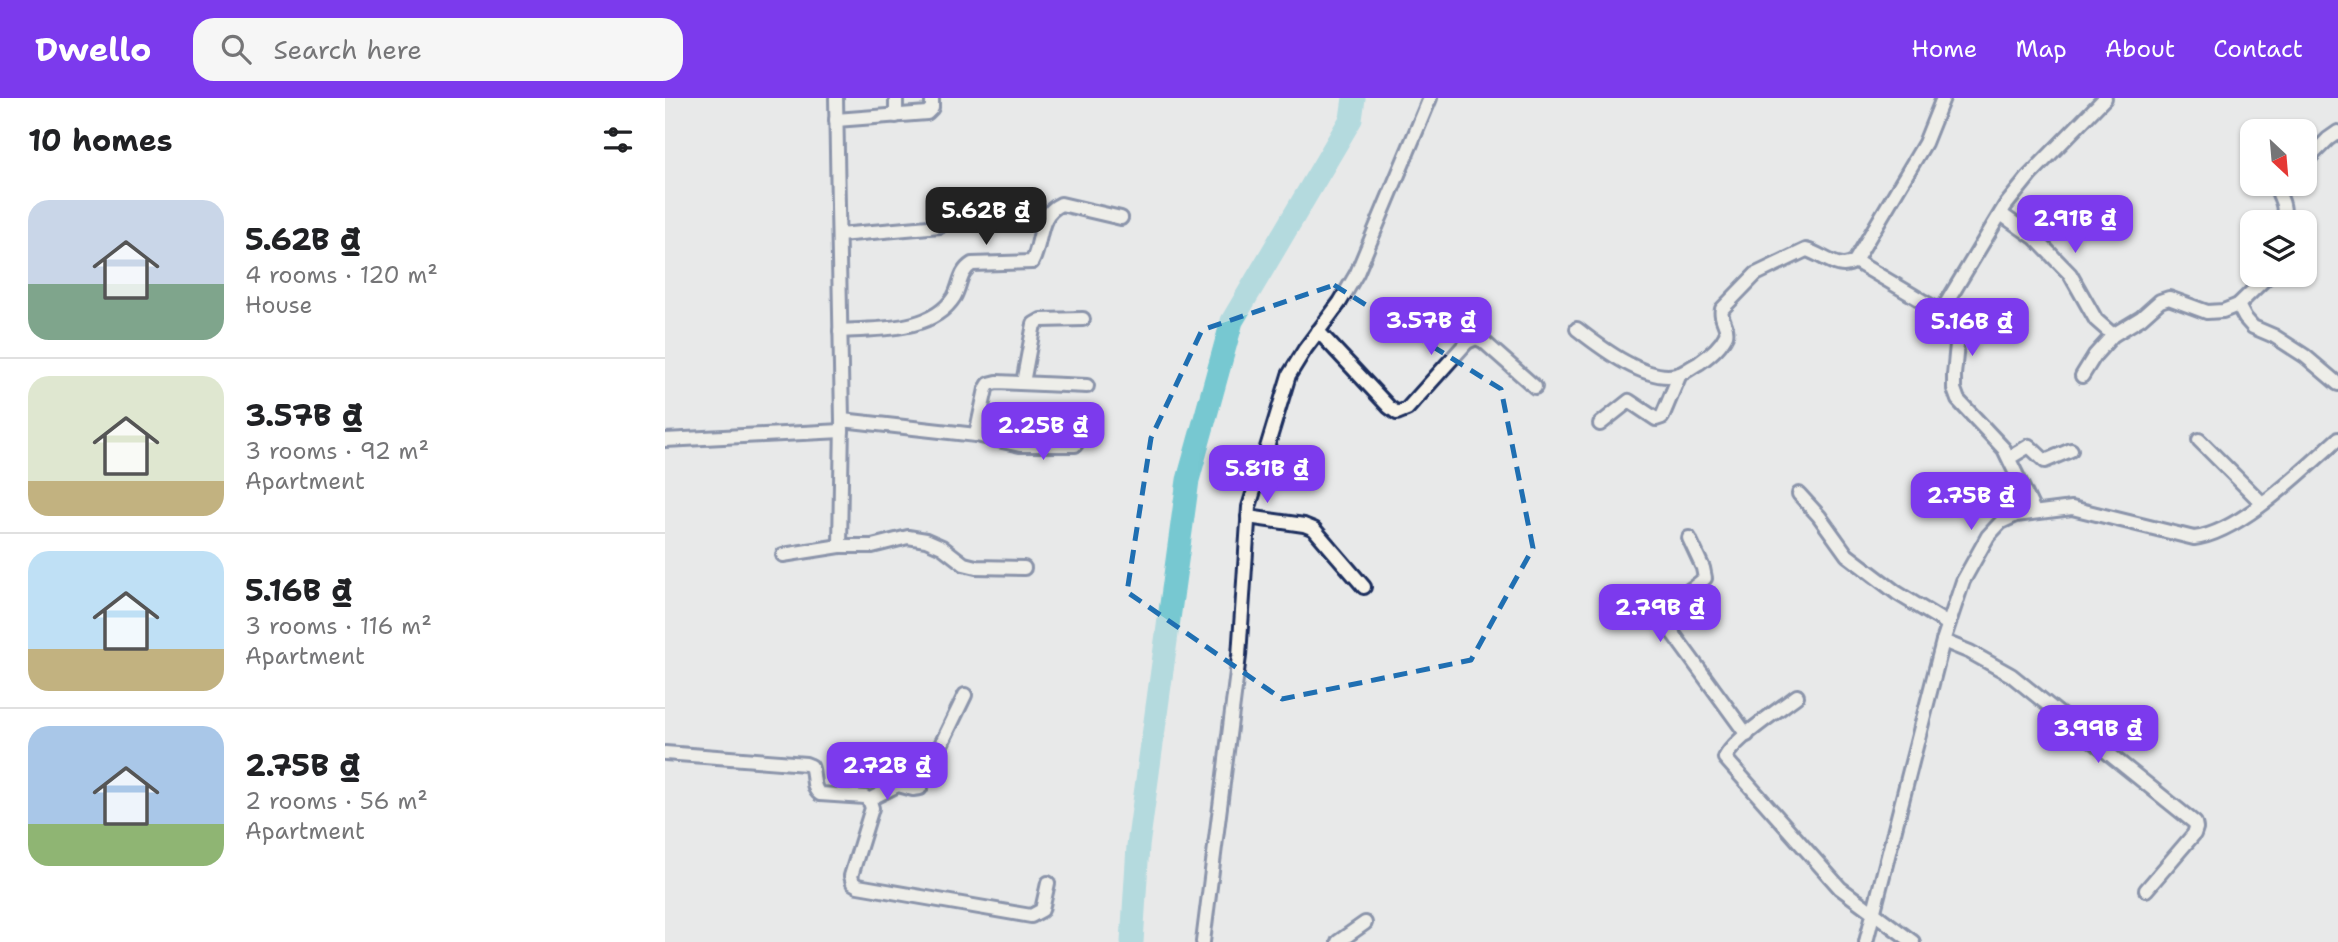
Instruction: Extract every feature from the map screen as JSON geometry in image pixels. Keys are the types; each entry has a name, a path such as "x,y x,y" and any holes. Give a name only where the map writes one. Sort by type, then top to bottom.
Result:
{"street":[{"path":"837,98 842,425 840,546"},
{"path":"896,98 896,116"},
{"path":"836,120 927,113 932,108 932,98"},
{"path":"1203,942 1239,656 1248,517 1289,375 1357,273 1430,98"},
{"path":"1600,424 1629,401 1656,419 1662,416 1680,374 1715,350 1727,332 1720,317 1721,309 1756,274 1806,250 1840,266 1855,261 1925,144 1943,98"},
{"path":"1941,312 2001,214 2031,174 2105,98"},
{"path":"2317,149 2338,132"},
{"path":"841,331 909,325 924,321 947,305 955,295 966,268 972,264 1032,262 1045,216 1052,208 1061,204 1121,218"},
{"path":"2001,214 2035,238 2070,274 2095,320 2113,335"},
{"path":"839,235 940,226"},
{"path":"1855,261 1951,319 1958,334 1954,375 1954,389 1958,400 1996,439 2009,458 2034,511"},
{"path":"2082,376 2095,355 2113,335 2141,318 2160,300 2169,298 2207,312 2223,311 2238,304 2256,287"},
{"path":"2238,304 2253,327 2274,336 2305,356 2338,384"},
{"path":"1023,383 1034,324 1041,320 1083,319"},
{"path":"1577,329 1605,351 1630,365 1658,374 1680,374"},
{"path":"1318,331 1397,413 1407,409 1467,342 1476,338 1483,341 1535,387"},
{"path":"976,435 989,384 997,382 1087,386"},
{"path":"665,440 842,425 976,435 1020,445 1075,445 1087,428"},
{"path":"2199,440 2262,503"},
{"path":"1866,942 1948,624 1963,581 1987,536 2001,522 2016,515 2072,508 2195,538 2209,536 2262,503 2336,444"},
{"path":"2009,458 2029,446 2045,461 2070,450"},
{"path":"1799,494 1819,516 1847,555 1897,593 1948,624"},
{"path":"1248,517 1314,528 1364,587"},
{"path":"783,555 840,546 872,545 908,537 926,540 942,547 964,564 976,567 1024,568"},
{"path":"1689,538 1705,578 1664,610 1661,617 1747,735"},
{"path":"1945,642 1970,652 2018,679 2195,822 2194,834 2146,890"},
{"path":"868,800 898,785 920,788 965,695"},
{"path":"1797,696 1728,751 1725,758 1728,765 1840,888 1874,918 1898,930 1913,942"},
{"path":"665,753 806,764 811,766 814,772 816,792 865,797 872,808 851,876 853,883 858,886 1031,916 1042,910 1048,883"},
{"path":"1338,942 1364,923"}],"highlighted area":[{"path":"1334,285 1501,389 1533,548 1471,660 1282,699 1127,592 1151,438 1202,330"}],"waterway":[{"path":"1132,942 1138,846 1188,480 1232,321 1351,119 1354,98"}]}
